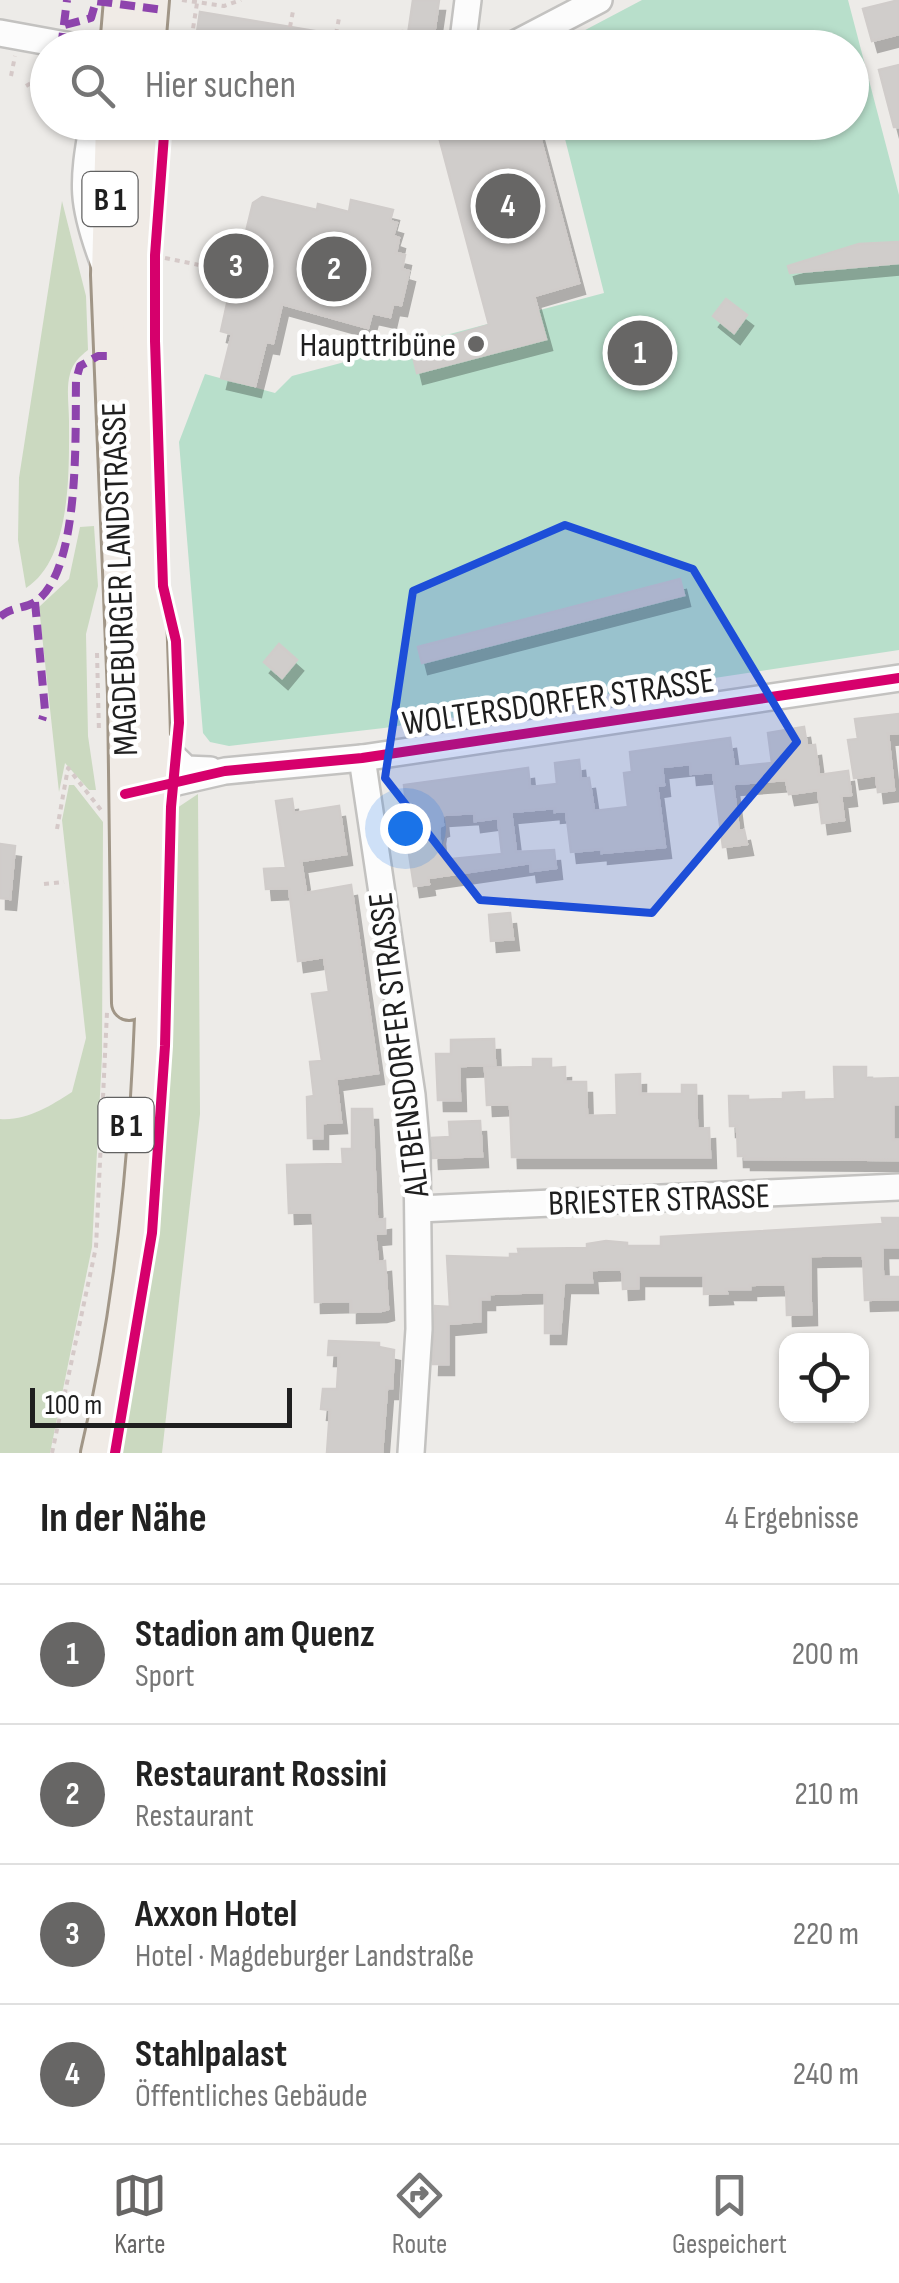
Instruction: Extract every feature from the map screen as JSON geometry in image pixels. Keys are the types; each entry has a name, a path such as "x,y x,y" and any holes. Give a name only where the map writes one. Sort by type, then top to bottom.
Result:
{"main road":[{"path":"118,30 121,0"},
{"name":"MAGDEBURGER LANDSTRASSE","path":"79,1453 115,1234 126,1124 129,1014 125,694 108,275 112,140"},
{"name":"MAGDEBURGER LANDSTRASSE","path":"98,1453 136,1236 150,1025 124,800 153,737 139,293 141,140"}],"street":[{"path":"464,30 468,0"},
{"path":"542,30 599,0"},
{"path":"0,33 30,38"},
{"path":"91,140 83,184 90,224 108,275"},
{"name":"WOLTERSDORFER STRASSE","path":"153,737 186,769 225,771 362,758 899,678"},
{"name":"ALTBENSDORFER STRASSE","path":"362,758 412,1095 419,1209 419,1329 411,1453"},
{"name":"WOLTERSDORFER STRASSE","path":"124,800 225,771"},
{"name":"BRIESTER STRASSE","path":"419,1209 899,1186"}],"path":[{"path":"182,0 224,6 241,0"},
{"path":"190,30 197,2"},
{"path":"222,16 224,6"},
{"path":"290,27 293,11"},
{"path":"336,30 338,18"},
{"path":"12,76 15,56"},
{"path":"26,86 30,84"},
{"path":"155,256 199,265"},
{"path":"96,648 100,740"},
{"path":"44,884 64,882"},
{"path":"52,1453 96,1246 107,999"}],"highlighted area":[{"path":"565,525 693,569 797,742 652,913 480,900 385,778 413,591"}],"green space":[{"path":"642,0 848,0 856,30 585,30"},
{"path":"869,80 899,195 899,650 384,728 229,746 210,742 203,733 179,442 205,374 275,393 292,376 604,293 565,140 869,140"},
{"path":"62,201 86,296 88,350 75,363 69,379 68,487 60,535 41,574 26,588 18,540 19,478"},
{"path":"94,526 98,586 86,634 88,736 96,790 89,790 65,763 59,792 39,607 69,579 80,527"},
{"path":"69,785 74,785 103,822 102,1056 92,1247 50,1453 0,1453 0,1119 29,1115 72,1092 86,1038 62,820"},
{"path":"198,794 200,1114 162,1453 121,1453 156,1237 168,1048 174,810"}],"building":[{"path":"413,0 439,0 435,30 409,30"},
{"path":"899,0 899,34 872,41 863,9"},
{"path":"200,12 309,30 197,30"},
{"path":"899,65 899,127 894,127 879,70"},
{"path":"440,140 541,140 579,283 534,296 546,339 417,373 411,348 489,325"},
{"path":"262,197 317,210 318,204 349,212 351,200 393,210 390,221 397,223 393,236 399,238 396,253 405,255 402,269 409,271 401,305 393,304 390,317 372,313 368,328 282,304 273,343 266,342 255,386 221,378 232,334 221,331 241,240 253,203"},
{"path":"899,242 899,263 790,273 788,266 859,244"},
{"path":"726,299 747,315 734,333 713,316"},
{"path":"680,579 684,595 422,663 418,647"},
{"path":"279,644 297,660 282,678 264,662"},
{"path":"899,714 899,733 888,734 894,790 878,792 876,775 854,778 848,740 858,739 855,719"},
{"path":"804,727 807,746 815,745 819,775 848,771 851,795 841,796 844,820 822,823 818,790 789,794 786,780 733,784 739,831 744,830 747,844 723,847 713,772 691,774 690,764 662,767 664,785 657,786 665,847 571,852 566,811 555,812 555,808 511,812 516,852 554,850 556,868 531,871 530,863 428,878 429,884 414,886 397,806 406,804 404,785 528,768 530,787 557,784 555,763 579,760 581,779 589,778 594,811 628,807 624,773 632,772 630,752 730,738 734,767 772,763 768,733","holes":["474,813 475,821 498,818 502,854 442,860 442,815"]},
{"path":"292,799 294,813 339,806 346,854 301,861 306,893 351,885 378,1073 336,1079 341,1122 322,1123 322,1138 308,1138 307,1097 314,1096 310,1062 322,1061 312,994 329,992 324,957 298,961 289,888 266,889 264,869 286,868 276,801"},
{"path":"0,844 15,846 10,899 0,898"},
{"path":"510,913 513,939 491,941 489,915"},
{"path":"494,1039 495,1065 459,1066 460,1100 438,1100 436,1054 451,1054 451,1040"},
{"path":"533,1059 551,1059 551,1068 565,1067 565,1082 586,1082 587,1116 617,1115 616,1075 640,1074 640,1094 682,1094 682,1085 696,1085 697,1129 709,1128 710,1157 512,1157 510,1104 487,1105 485,1068 533,1067"},
{"path":"834,1067 866,1067 866,1079 899,1078 899,1104 893,1104 893,1140 899,1140 899,1160 738,1156 737,1126 730,1126 729,1096 783,1099 783,1093 804,1092 804,1100 835,1099"},
{"path":"352,1109 372,1109 377,1220 385,1219 385,1233 375,1234 378,1262 385,1261 388,1309 381,1311 351,1312 351,1301 315,1302 313,1212 289,1213 287,1165 343,1164 342,1149 352,1149"},
{"path":"480,1121 482,1156 433,1158 432,1138 450,1137 449,1122"},
{"path":"882,1218 899,1218 898,1247 882,1247 883,1277 899,1277 899,1299 865,1300 863,1255 810,1256 811,1314 787,1315 786,1284 750,1285 750,1289 704,1294 704,1275 638,1275 638,1288 623,1289 622,1269 591,1270 592,1282 564,1282 560,1333 545,1333 545,1292 489,1294 489,1299 480,1299 480,1321 448,1324 448,1364 433,1364 435,1306 450,1307 447,1256 510,1258 510,1254 519,1254 518,1249 587,1248 587,1244 606,1241 627,1246 661,1246 661,1237 883,1224"},
{"path":"329,1341 379,1343 379,1347 394,1350 382,1453 327,1453 330,1410 321,1409 323,1389 337,1389 339,1355 328,1355"}],"marked path":[{"path":"63,30 67,0"},
{"path":"65,25 91,18 96,1 164,10"},
{"path":"0,617 35,602 50,586 61,562 75,465 76,380 80,366 98,356 111,356"},
{"path":"35,602 45,710 42,720"}],"cycle path":[{"path":"115,1453 152,1233 165,1046 171,807 179,723 176,641 163,586 155,341 155,255 164,140"},
{"path":"125,794 225,771 362,758 899,678"}],"place":[{"name":"Stahlpalast","path":"508,206"},
{"name":"Axxon Hotel","path":"236,266"},
{"name":"Restaurant Rossini","path":"334,269"},
{"name":"Haupttribüne","path":"476,344"},
{"name":"Stadion am Quenz","path":"640,353"}]}
